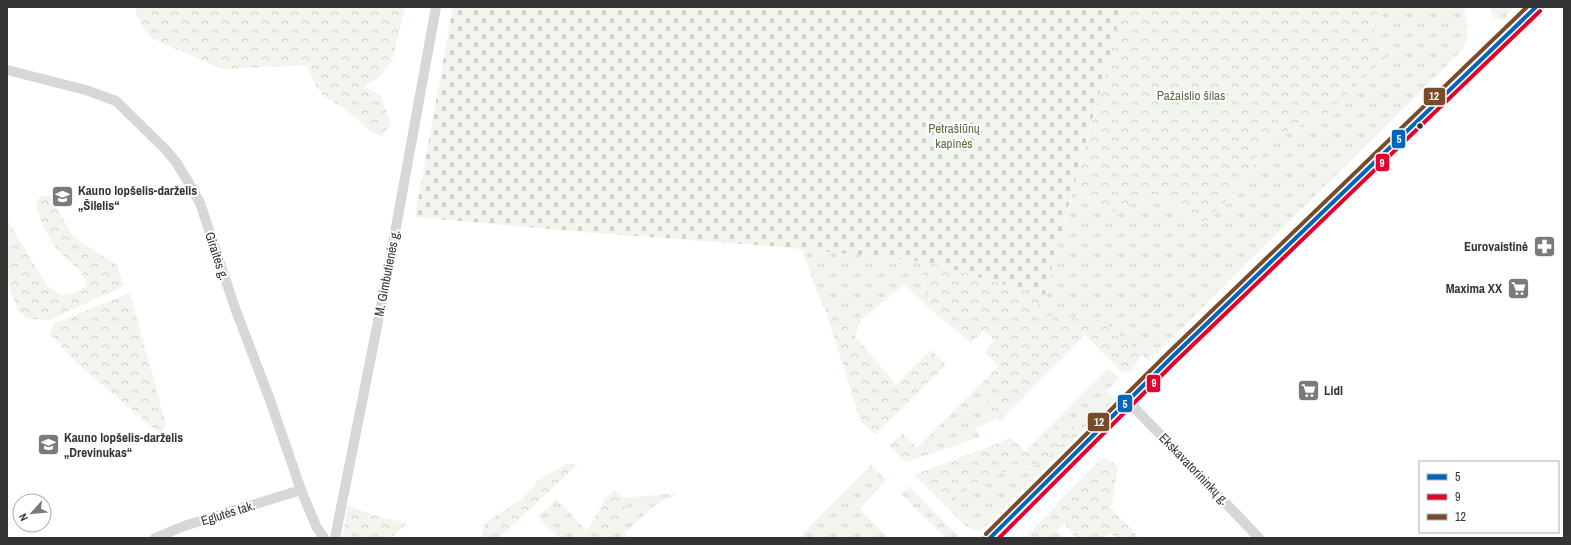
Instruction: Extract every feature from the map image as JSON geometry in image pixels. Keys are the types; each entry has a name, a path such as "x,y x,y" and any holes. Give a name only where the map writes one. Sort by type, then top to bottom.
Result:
{"main road":[{"path":"990,538 1171,358 1536,7"}],"street":[{"name":"M. Gimbutienės g.","path":"335,538 388,271 436,7"},
{"name":"Giraitės g.","path":"7,70 86,90 116,101 165,149 176,162 190,183 200,204 235,308 270,400 301,490 316,526 324,538"},
{"name":"Ekskavatorininkų g.","path":"1128,401 1259,538"},
{"name":"Eglutės tak.","path":"155,538 184,526 301,490"}],"green space":[{"path":"135,7 405,7 392,61 381,76 364,86 380,95 391,123 382,137 369,130 344,108 324,97 306,65 222,69 151,38 140,23"},
{"name":"Petrašiūnų kapinės","path":"453,7 1123,7 1044,296 928,262 770,246 595,233 415,217"},
{"name":"Pažaislio šilas","path":"1123,7 1377,7 1378,11 1374,34 1385,52 1385,58 1324,116 1276,136 1262,147 1248,176 1209,220 1197,226 1187,219 1167,199 1151,194 1122,209 1109,212 1074,188"},
{"path":"1377,7 1464,7 1468,36 1463,49 1149,361 1142,355 1033,315 1044,296 1074,188 1109,212 1122,209 1151,194 1167,199 1187,219 1197,226 1209,220 1248,176 1262,147 1276,136 1298,127 1385,52 1374,34 1378,11"},
{"path":"1489,7 1515,7 1502,20 1493,17"},
{"path":"49,195 73,236 117,265 124,286 49,320 27,319 18,311 7,281 7,219 47,286 61,295 76,293 87,285 79,270 54,245 42,223 36,205 40,196"},
{"path":"802,249 920,261 931,310 904,284 861,320 855,336 845,314 825,309 817,292"},
{"path":"920,261 928,262 1044,296 1033,315 1104,321 1142,355 1131,371 1123,373 1085,335 1000,421 986,409 989,389 982,383 999,366 985,352 994,340 984,330 971,343 931,310"},
{"path":"130,293 166,425 160,434 78,364 49,334 55,323"},
{"path":"825,309 845,314 855,336 896,385 931,350 946,365 875,435 861,422"},
{"path":"1108,369 1120,378 1107,390 1115,399 981,531 971,529 966,526 946,507 973,485 1000,473 1041,464 1064,417 1027,454 1024,452"},
{"path":"982,383 989,389 986,409 997,418 976,428 980,437 930,454 930,435"},
{"path":"1064,417 1077,430 1041,464 1000,473 973,485 946,507 914,475 999,443 1010,437 1027,453"},
{"path":"903,434 917,448 930,435 930,454 905,462 889,445"},
{"path":"1104,457 1118,466 1111,508 1139,538 1117,538 1110,534 1103,538 1076,538 1064,523 1057,530 1064,538 1025,538 1071,489"},
{"path":"566,464 578,464 499,538 482,538 485,523 522,499 541,478"},
{"path":"871,465 886,480 860,509 886,536 884,538 799,538"},
{"path":"909,486 959,538 945,538 901,494"},
{"path":"615,490 628,503 611,538 583,538 606,498"},
{"path":"680,493 658,503 624,533 629,538 611,538 628,503 623,498"},
{"path":"556,499 587,531 583,538 559,538 538,517"},
{"path":"348,506 379,517 407,523 391,538 342,538"}],"transit line":[{"name":"12","path":"986,534 1167,354 1527,7"},
{"name":"5","path":"990,538 1171,358 1536,7"},
{"name":"9","path":"999,538 1175,362 1540,11"}],"place":[{"name":"Kauno lopšelis-darželis „Šilelis“","path":"63,197"},
{"name":"Eurovaistinė","path":"1544,246"},
{"name":"Maxima XX","path":"1518,288"},
{"name":"Lidl","path":"1309,390"},
{"name":"Kauno lopšelis-darželis „Drevinukas“","path":"48,444"}]}
